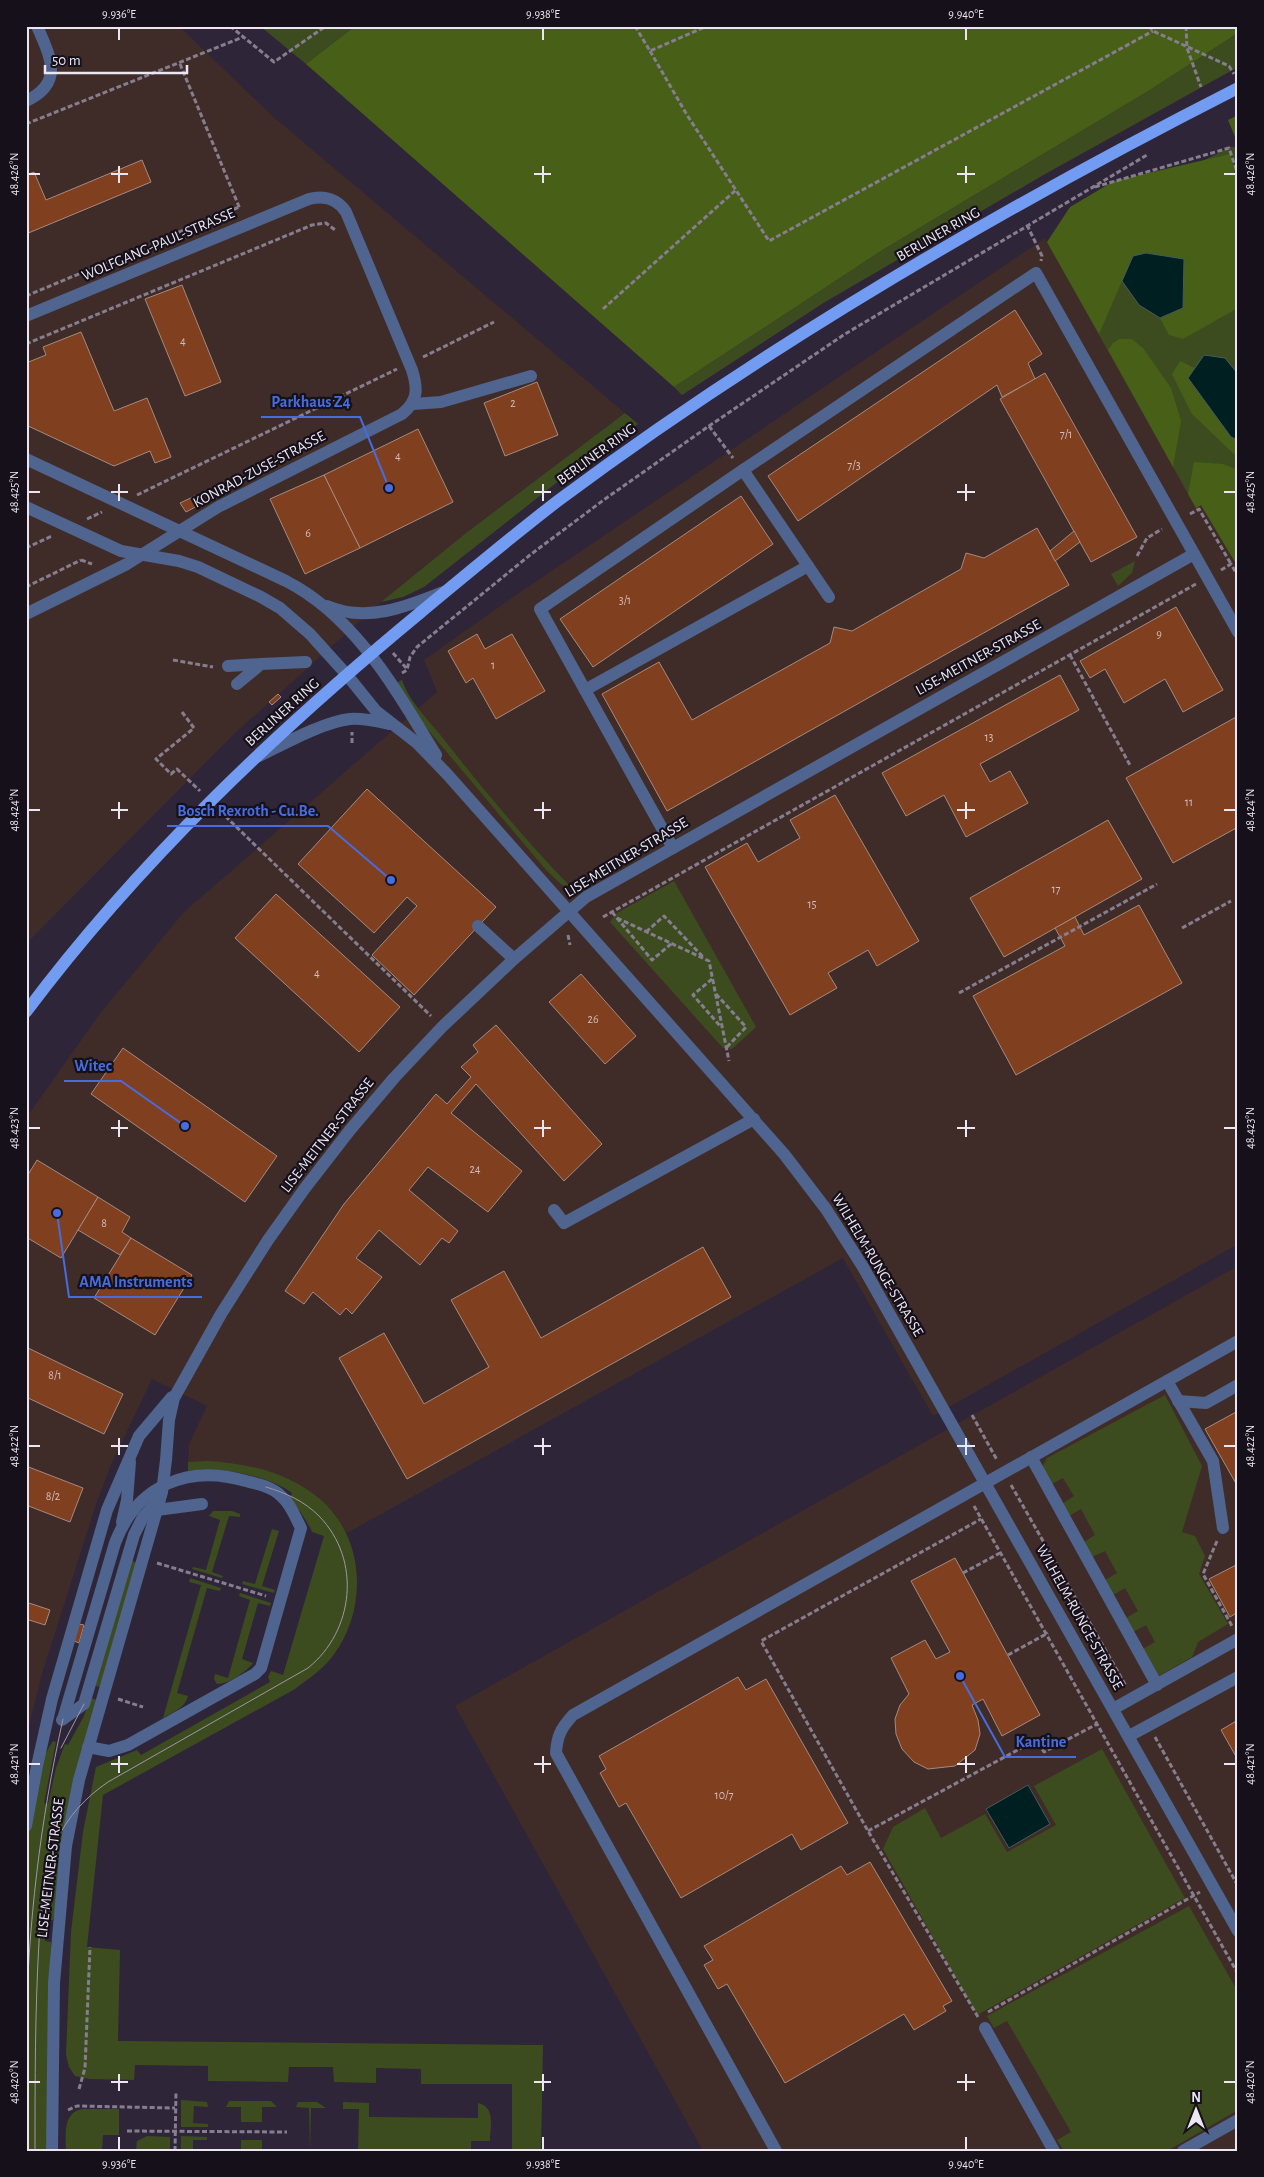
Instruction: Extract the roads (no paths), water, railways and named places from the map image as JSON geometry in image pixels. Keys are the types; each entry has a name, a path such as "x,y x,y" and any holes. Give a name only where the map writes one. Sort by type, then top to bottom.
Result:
{"main road":[{"name":"BERLINER RING","path":"26,1012 62,964 120,897 184,828 257,757 370,654 448,589 592,476 778,349 864,296 1044,191 1145,135 1238,88"}],"street":[{"path":"26,100 44,89 51,74 50,56 37,26"},
{"name":"WOLFGANG-PAUL-STRASSE","path":"26,316 303,202 316,197 328,198 339,203 346,212 409,363 416,384 416,397 413,404"},
{"path":"673,848 540,609 1036,273 1238,632"},
{"path":"413,404 441,402 531,376"},
{"name":"KONRAD-ZUSE-STRASSE","path":"26,614 110,573 229,501 395,418 413,404"},
{"path":"26,459 286,581 325,605 348,612 377,613 408,606 448,589"},
{"path":"743,470 829,597"},
{"name":"WILHELM-RUNGE-STRASSE","path":"26,507 113,548 179,561 198,567 261,597 297,621 347,675 376,711 417,743 448,774 754,1119 803,1178 852,1247 1238,1930"},
{"name":"LISE-MEITNER-STRASSE","path":"26,1826 43,1735 57,1682 113,1495 132,1450 143,1430 176,1394 243,1278 305,1188 382,1091 442,1027 568,910 591,893 1194,554"},
{"path":"585,690 808,566"},
{"name":"WILHELM-RUNGE-STRASSE","path":"325,605 370,654 390,682 448,774"},
{"path":"228,666 306,662"},
{"path":"237,684 261,664"},
{"name":"WILHELM-RUNGE-STRASSE","path":"257,757 344,720 372,720 397,727"},
{"path":"478,926 514,959"},
{"path":"554,1210 564,1223 754,1119"},
{"path":"776,2151 556,1753 557,1737 562,1726 573,1715 1238,1341"},
{"path":"1167,1381 1213,1461 1223,1528"},
{"path":"1178,1401 1206,1403 1238,1385"},
{"name":"LISE-MEITNER-STRASSE","path":"52,2151 53,2007 60,1901 70,1817 147,1504 163,1486 169,1420 176,1394"},
{"path":"132,1450 147,1504"},
{"path":"1031,1457 1156,1685"},
{"path":"43,1735 84,1704 131,1544 147,1504 163,1486 188,1476 223,1475 271,1489 282,1496 288,1502 301,1528 263,1665 255,1674 124,1747 109,1751 88,1747"},
{"path":"63,1719 115,1543 126,1520 147,1504 175,1488 198,1480 230,1479 252,1483"},
{"path":"113,1495 147,1504 202,1504"},
{"name":"WILHELM-RUNGE-STRASSE","path":"1113,1709 1156,1685 1236,1634"},
{"path":"1129,1736 1238,1677"},
{"path":"985,2028 1054,2151"},
{"path":"1183,2151 1238,2120"}],"tram line":[{"path":"35,2151 36,2020 43,1891 51,1854 60,1833 78,1808 108,1782 308,1668 323,1653 335,1635 343,1615 347,1595 347,1574 342,1553 333,1534 319,1516 307,1506 288,1495 266,1487"},
{"path":"61,1748 84,1704"},
{"path":"26,2031 29,1952 37,1874 48,1796 63,1719"}],"place":[{"name":"Parkhaus Z4","path":"389,488"},
{"name":"Bosch Rexroth - Cu.Be.","path":"391,880"},
{"name":"Witec","path":"185,1126"},
{"name":"AMA Instruments","path":"57,1213"},
{"name":"Kantine","path":"960,1676"}]}
